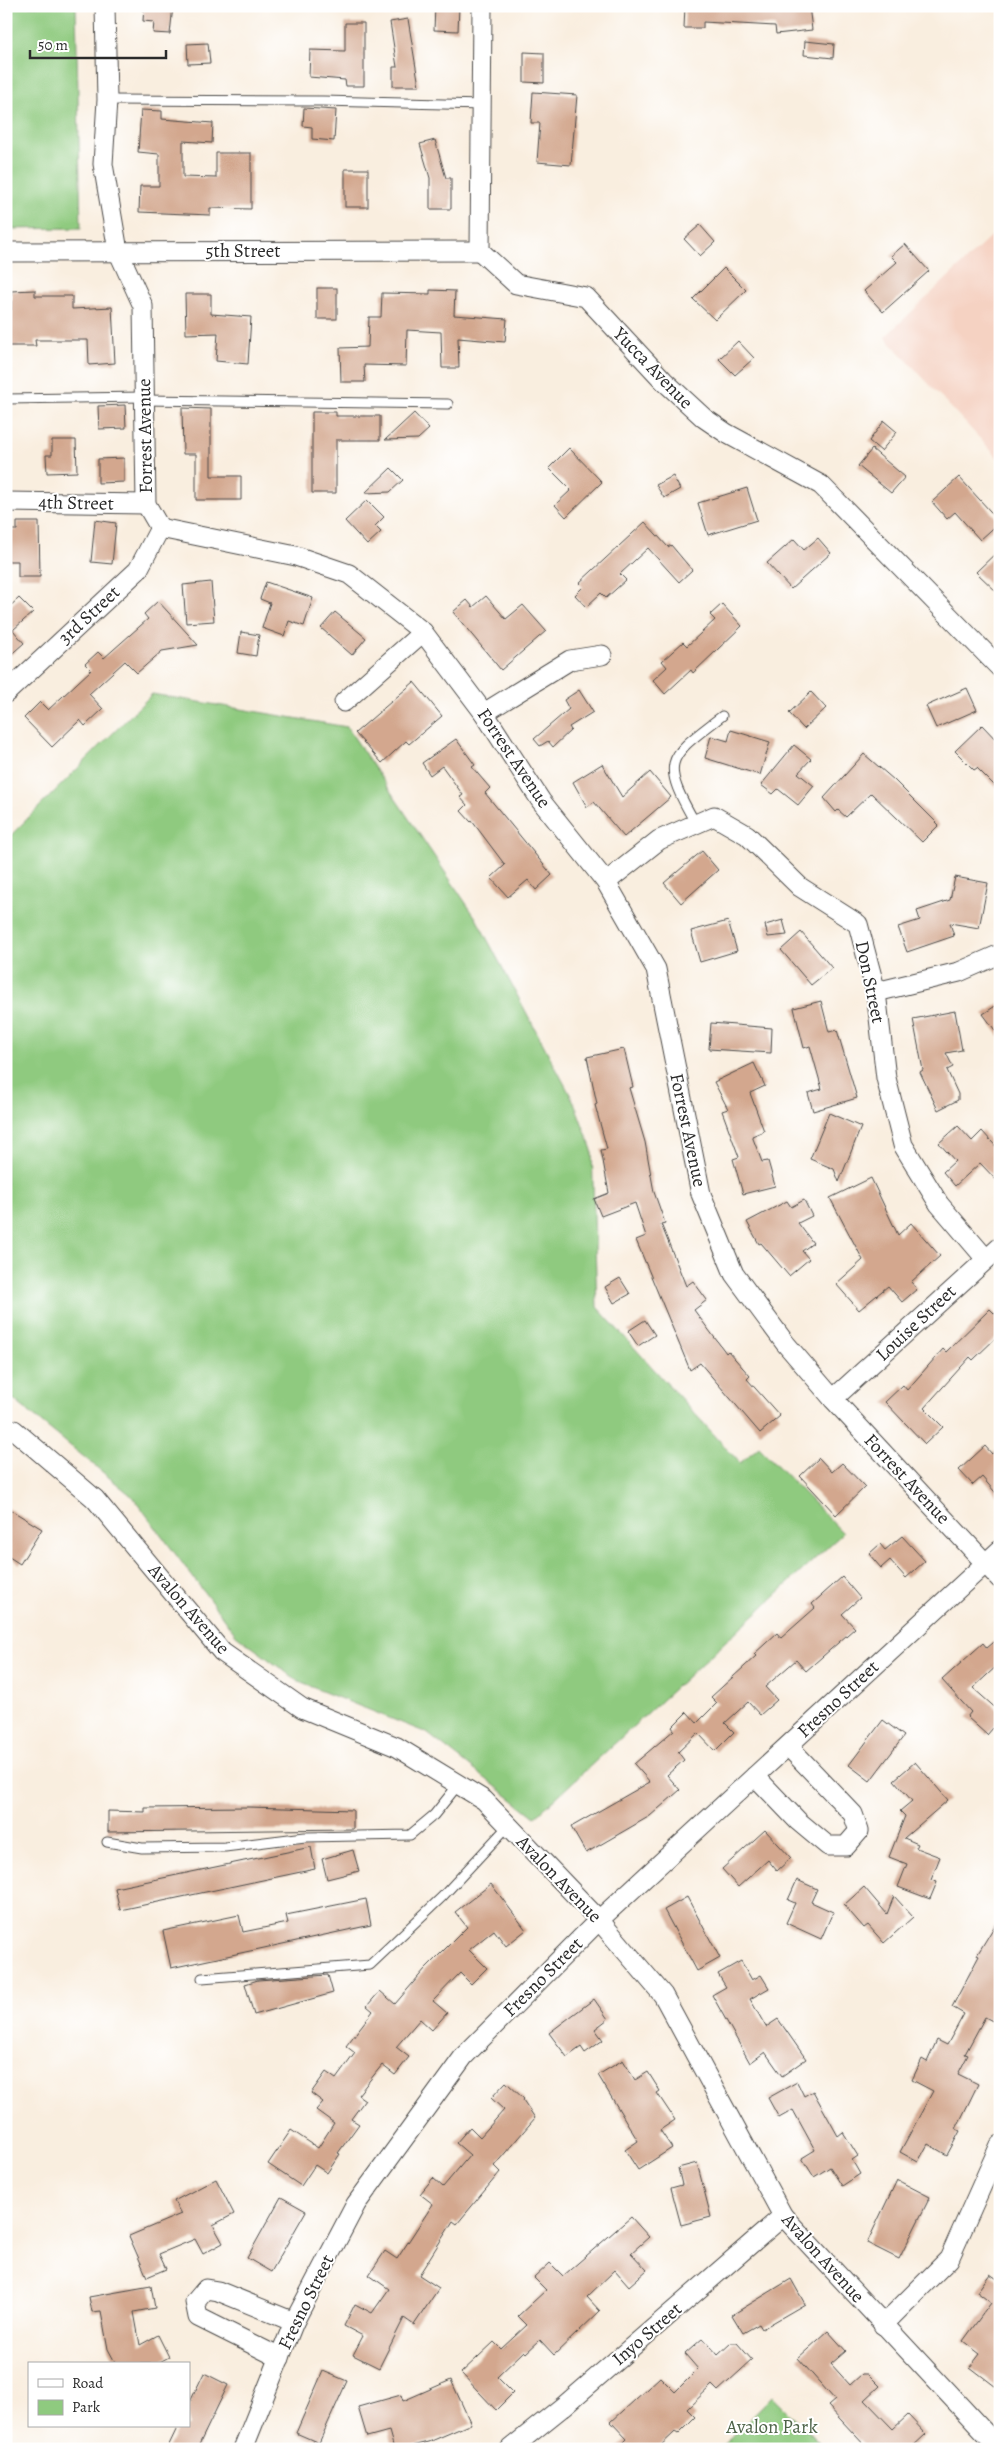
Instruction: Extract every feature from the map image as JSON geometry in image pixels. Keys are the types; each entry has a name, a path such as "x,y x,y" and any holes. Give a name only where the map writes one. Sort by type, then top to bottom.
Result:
{"street":[{"name":"Forrest Avenue","path":"105,6 106,100 103,164 118,251 143,306 146,504 160,528 296,556 348,574 423,632 484,713 541,801 606,882 656,969 701,1194 734,1274 785,1343 833,1400 1000,1579"},
{"path":"480,251 483,105 482,6"},
{"name":"5th Street","path":"6,252 480,251"},
{"name":"Yucca Avenue","path":"480,251 516,284 586,297 664,381 704,418 726,433 821,485 1000,668"},
{"name":"4th Street","path":"6,502 146,504"},
{"name":"3rd Street","path":"6,693 138,570 160,528"},
{"path":"344,702 423,632"},
{"path":"484,713 570,660 602,655"},
{"name":"Don Street","path":"606,882 659,840 714,816 747,835 800,887 858,924 876,992 886,1078 903,1145 939,1204 986,1259"},
{"path":"876,992 959,972 1000,954"},
{"name":"Louise Street","path":"833,1400 1000,1246"},
{"name":"Avalon Avenue","path":"6,1427 14,1430 95,1499 222,1652 302,1708 397,1747 484,1800 599,1920 663,1995 783,2216 1000,2449"},
{"name":"Fresno Street","path":"243,2449 294,2322 356,2204 464,2056 599,1920 1000,1550"},
{"path":"755,1776 798,1821 828,1846 846,1846 859,1830 853,1814 788,1746"},
{"path":"883,2325 949,2259 1000,2145"},
{"name":"Inyo Street","path":"510,2449 565,2405 783,2216"},
{"path":"280,2358 198,2317 195,2302 206,2289 218,2290 294,2322"}],"lane":[{"path":"106,100 322,100 483,105"},
{"path":"6,399 144,399 448,404"},
{"path":"696,824 681,798 674,778 673,764 677,752 722,716"},
{"path":"107,1842 142,1848 226,1847 305,1837 410,1835 434,1815 458,1785"},
{"path":"202,1978 370,1965 442,1897 508,1826"}],"shaded area":[{"path":"1000,228 1000,460 885,337"}],"green space":[{"path":"6,6 76,6 81,228 6,229"},
{"path":"152,694 347,727 476,918 574,1102 592,1150 597,1307 740,1463 759,1447 843,1533 535,1817 427,1733 299,1682 236,1635 133,1497 13,1399 6,1396 6,840"},
{"name":"Avalon Park","path":"772,2396 825,2449 720,2449"}],"building":[{"path":"144,6 173,6 170,34 153,33 154,22 143,21"},
{"path":"435,6 459,6 458,31 434,30"},
{"path":"685,6 809,6 812,30 776,34 775,26 703,22 703,28 684,28"},
{"path":"408,19 419,86 393,86 393,67 397,67 390,22"},
{"path":"345,23 364,23 364,86 346,86 345,80 309,77 310,50 345,51"},
{"path":"805,41 834,44 833,58 804,55"},
{"path":"208,43 210,63 188,64 187,44"},
{"path":"524,52 544,53 544,83 524,82"},
{"path":"533,92 577,95 571,165 537,162 540,123 531,123"},
{"path":"304,108 336,110 334,141 312,139 312,127 303,126"},
{"path":"141,110 162,111 162,119 213,123 212,143 183,141 183,177 216,178 216,153 251,153 251,209 210,208 210,215 139,212 140,186 159,186 159,154 138,152"},
{"path":"435,140 446,178 451,178 451,209 430,209 430,178 420,144"},
{"path":"345,169 368,169 368,207 345,207"},
{"path":"700,225 715,242 700,256 684,239"},
{"path":"905,244 929,271 883,312 864,291 897,262 891,256"},
{"path":"724,268 746,290 715,320 693,299"},
{"path":"317,288 337,288 337,319 317,319"},
{"path":"35,290 35,296 72,296 72,309 112,307 115,363 89,365 88,340 35,340 36,346 6,346 6,310 11,310 11,291"},
{"path":"430,290 455,291 454,315 507,319 505,342 458,338 459,368 442,368 441,332 407,330 406,366 364,365 365,382 341,382 340,348 368,347 369,317 381,317 382,293 430,294"},
{"path":"185,294 211,294 211,314 251,317 248,364 216,361 218,333 186,334"},
{"path":"738,341 754,358 735,375 719,359"},
{"path":"125,405 126,428 99,429 98,406"},
{"path":"182,408 211,409 211,476 241,476 241,500 196,500 196,454 183,454"},
{"path":"312,412 336,412 336,416 380,416 380,440 336,440 336,493 312,493"},
{"path":"414,413 429,429 418,439 385,440"},
{"path":"884,421 897,432 881,451 869,441"},
{"path":"52,440 76,440 77,472 47,473 46,455 52,455"},
{"path":"569,448 602,482 566,517 555,505 571,490 549,468"},
{"path":"872,449 905,477 891,493 858,466"},
{"path":"124,458 124,482 98,483 98,459"},
{"path":"391,468 403,480 390,492 365,493"},
{"path":"673,476 680,489 664,498 656,485"},
{"path":"959,477 1000,522 980,540 955,512 947,519 932,502"},
{"path":"747,488 757,520 708,535 698,503"},
{"path":"367,500 384,517 375,526 381,532 367,545 345,521"},
{"path":"95,520 116,523 112,564 91,562"},
{"path":"17,522 39,522 40,577 18,577 18,561 6,561 6,530 17,530"},
{"path":"645,522 668,547 671,545 692,570 679,582 648,548 620,574 626,580 606,598 601,593 586,607 575,595 583,587 579,583"},
{"path":"818,538 831,553 791,589 767,563 794,539 804,550"},
{"path":"1000,549 1000,595 976,572"},
{"path":"211,582 214,621 186,623 183,585"},
{"path":"266,582 313,598 304,626 289,621 284,636 262,628 270,603 260,599"},
{"path":"486,596 506,619 523,605 546,631 501,670 453,612 467,600 473,607"},
{"path":"19,598 33,612 13,630 24,643 6,659 6,610"},
{"path":"158,601 198,645 162,651 137,673 125,661 89,694 103,709 85,726 80,720 52,747 24,718 40,702 48,710 91,670 85,664 98,652 104,658 148,619 144,614"},
{"path":"722,604 742,626 693,673 691,670 665,694 653,680 667,667 662,661 683,642 687,646 715,620 710,615"},
{"path":"335,612 366,638 352,655 321,628"},
{"path":"241,632 259,635 256,656 238,653"},
{"path":"414,682 442,716 409,744 406,741 382,763 355,733"},
{"path":"967,688 977,710 936,728 926,706"},
{"path":"579,690 593,712 569,727 571,730 553,747 548,741 540,746 534,739 569,709 564,700"},
{"path":"811,692 826,708 804,729 789,713"},
{"path":"982,725 1000,744 1000,791 977,768 974,770 955,751"},
{"path":"731,730 770,742 760,775 705,758 711,736 728,741"},
{"path":"456,739 475,765 472,767 490,788 485,793 552,875 536,890 528,880 508,897 491,878 505,865 472,821 461,811 467,805 460,797 463,795 442,766 430,775 422,763"},
{"path":"794,745 811,759 798,773 814,786 798,805 778,789 773,794 761,785"},
{"path":"864,754 894,780 939,825 922,842 871,793 846,817 838,810 836,812 824,798"},
{"path":"602,764 622,797 650,772 671,797 624,837 594,802 587,807 573,782"},
{"path":"702,851 718,870 681,903 664,883"},
{"path":"955,877 988,883 979,928 950,923 954,936 907,952 898,927 920,920 917,911 950,900"},
{"path":"783,920 787,935 768,937 765,925"},
{"path":"728,921 737,951 700,962 691,931"},
{"path":"801,932 832,968 811,985 781,950"},
{"path":"821,1001 829,1032 837,1030 857,1098 813,1111 808,1093 822,1089 810,1046 804,1048 794,1008"},
{"path":"1000,1003 1000,1037 983,1014"},
{"path":"955,1011 962,1050 946,1053 953,1067 947,1070 958,1094 958,1100 938,1110 920,1072 923,1070 913,1019"},
{"path":"711,1023 772,1028 771,1053 709,1049"},
{"path":"624,1049 633,1087 629,1088 645,1142 654,1192 665,1223 661,1224 686,1286 693,1281 707,1300 694,1310 726,1353 728,1351 750,1376 747,1379 780,1416 760,1433 700,1363 690,1370 636,1240 646,1236 635,1203 601,1216 594,1199 609,1193 601,1150 607,1149 595,1105 597,1104 587,1057"},
{"path":"754,1063 765,1086 750,1093 764,1131 752,1136 762,1162 768,1161 775,1186 743,1194 733,1159 739,1157 722,1111 728,1109 714,1082"},
{"path":"829,1113 861,1127 839,1182 834,1169 810,1159"},
{"path":"958,1126 972,1141 982,1131 1000,1151 1000,1184 980,1163 955,1186 943,1172 955,1161 939,1143"},
{"path":"871,1178 898,1235 911,1223 940,1256 911,1282 917,1289 902,1302 888,1286 859,1310 836,1284 863,1260 830,1198"},
{"path":"804,1200 812,1216 798,1223 813,1243 802,1251 809,1259 789,1276 761,1243 759,1244 747,1222 787,1201 791,1207"},
{"path":"620,1278 630,1294 614,1303 605,1287"},
{"path":"990,1309 1000,1319 1000,1334 973,1360 970,1357 924,1408 943,1427 925,1444 885,1402 903,1385 907,1390 943,1349 946,1352"},
{"path":"645,1320 655,1335 638,1346 628,1331"},
{"path":"985,1446 992,1454 1000,1446 1000,1498 982,1477 973,1485 959,1470"},
{"path":"819,1458 832,1472 842,1463 865,1487 836,1515 800,1476"},
{"path":"6,1507 42,1529 20,1564 6,1555"},
{"path":"902,1536 925,1561 906,1578 890,1560 881,1568 869,1554 880,1544 885,1550"},
{"path":"842,1577 860,1598 842,1614 855,1628 806,1671 796,1660 765,1687 777,1700 760,1715 748,1702 725,1723 734,1732 715,1751 698,1733 678,1752 684,1760 667,1775 680,1790 650,1816 586,1853 571,1827 650,1782 634,1764 674,1730 672,1727 687,1712 697,1723 717,1703 711,1697 756,1656 754,1654 777,1633 781,1638 815,1608 812,1604"},
{"path":"1000,1637 1000,1663 973,1688 1000,1712 1000,1720 987,1735 967,1717 971,1712 942,1680 983,1643 987,1648"},
{"path":"883,1720 904,1736 870,1781 849,1765"},
{"path":"915,1762 948,1800 904,1838 918,1844 916,1848 940,1857 931,1880 937,1882 930,1899 898,1887 907,1864 889,1857 905,1816 900,1811 912,1801 894,1780"},
{"path":"248,1807 353,1810 353,1829 108,1832 108,1811 145,1812 145,1808"},
{"path":"765,1830 791,1858 777,1871 768,1860 738,1887 722,1869"},
{"path":"311,1847 315,1869 120,1910 115,1888"},
{"path":"353,1850 359,1871 327,1879 322,1859"},
{"path":"797,1880 817,1889 811,1902 833,1912 821,1939 786,1923 795,1903 788,1900"},
{"path":"491,1884 526,1930 506,1946 494,1930 469,1950 487,1968 471,1984 460,1973 433,2001 447,2013 432,2030 420,2019 396,2047 409,2057 395,2075 382,2065 358,2095 365,2100 351,2119 359,2124 338,2153 340,2154 327,2173 315,2165 301,2186 268,2164 291,2130 318,2148 334,2123 316,2110 323,2102 311,2093 326,2072 336,2079 355,2053 346,2046 373,2011 367,2006 380,1991 395,2004 425,1969 467,1927 455,1912"},
{"path":"864,1887 887,1914 894,1896 913,1917 884,1943 868,1925 864,1928 844,1905"},
{"path":"687,1897 720,1958 697,1971 664,1910"},
{"path":"366,1899 371,1925 171,1968 163,1931 239,1915 243,1932 288,1923 286,1915"},
{"path":"1000,1917 1000,2025 985,2017 965,2054 968,2055 958,2074 978,2084 956,2129 960,2131 947,2155 928,2144 918,2162 900,2152 933,2091 912,2080 922,2059 927,2062 937,2040 947,2045 964,2014 952,2007 979,1956 977,1955"},
{"path":"741,1961 752,1980 761,1975 769,1988 750,1999 766,2027 778,2019 806,2059 782,2076 765,2052 750,2063 712,1995 726,1987 718,1974"},
{"path":"328,1975 333,1993 254,2015 245,1984 258,1980"},
{"path":"594,1999 608,2019 595,2029 603,2040 585,2053 581,2047 567,2057 549,2033"},
{"path":"623,2060 635,2080 648,2072 660,2091 657,2093 675,2120 660,2130 672,2148 638,2170 625,2150 638,2141 598,2075"},
{"path":"506,2082 524,2099 535,2118 494,2166 500,2172 457,2224 453,2221 419,2275 439,2288 414,2325 404,2318 379,2368 353,2355 363,2336 344,2326 355,2304 372,2313 389,2289 369,2275 385,2251 397,2259 433,2204 420,2194 433,2178 443,2187 470,2155 456,2143 470,2127 480,2137 504,2110 491,2098"},
{"path":"797,2082 804,2096 813,2091 838,2136 843,2132 858,2156 852,2160 860,2174 842,2186 830,2167 814,2177 802,2158 815,2150 793,2110 779,2118 768,2098"},
{"path":"697,2163 711,2217 681,2225 671,2188 682,2185 678,2168"},
{"path":"216,2179 234,2214 213,2225 223,2243 203,2254 195,2239 159,2254 166,2269 147,2277 129,2236 181,2214 174,2201"},
{"path":"897,2180 930,2197 899,2259 867,2243"},
{"path":"281,2197 306,2211 271,2272 247,2258"},
{"path":"631,2217 649,2237 631,2253 647,2270 629,2286 615,2270 587,2297 600,2311 554,2355 540,2340 526,2353 524,2351 497,2377 513,2393 496,2410 461,2373 494,2342 501,2349 527,2325 518,2316 546,2290 534,2278 550,2263 563,2276"},
{"path":"990,2274 1000,2281 1000,2390 970,2367 980,2354 963,2341 991,2303 977,2292"},
{"path":"791,2279 805,2304 762,2329 759,2324 743,2333 732,2315"},
{"path":"151,2286 155,2308 134,2312 140,2345 158,2335 169,2357 160,2362 115,2362 108,2349 101,2311 92,2312 89,2297"},
{"path":"828,2331 846,2351 831,2364 850,2385 862,2374 868,2374 880,2386 865,2400 893,2429 908,2415 926,2434 910,2449 868,2449 828,2406 835,2400 798,2358"},
{"path":"703,2338 718,2355 731,2343 737,2343 752,2360 718,2391 712,2385 687,2409 695,2417 678,2434 675,2432 657,2449 617,2449 627,2439 611,2422 660,2377 675,2392 698,2369 685,2354"},
{"path":"323,2371 347,2381 319,2443 296,2433"},
{"path":"204,2373 228,2385 197,2449 167,2449 177,2428 190,2428 190,2402"},
{"path":"451,2380 471,2424 429,2442 401,2449 394,2449 389,2431 367,2437 358,2407 401,2395 403,2401"}]}
